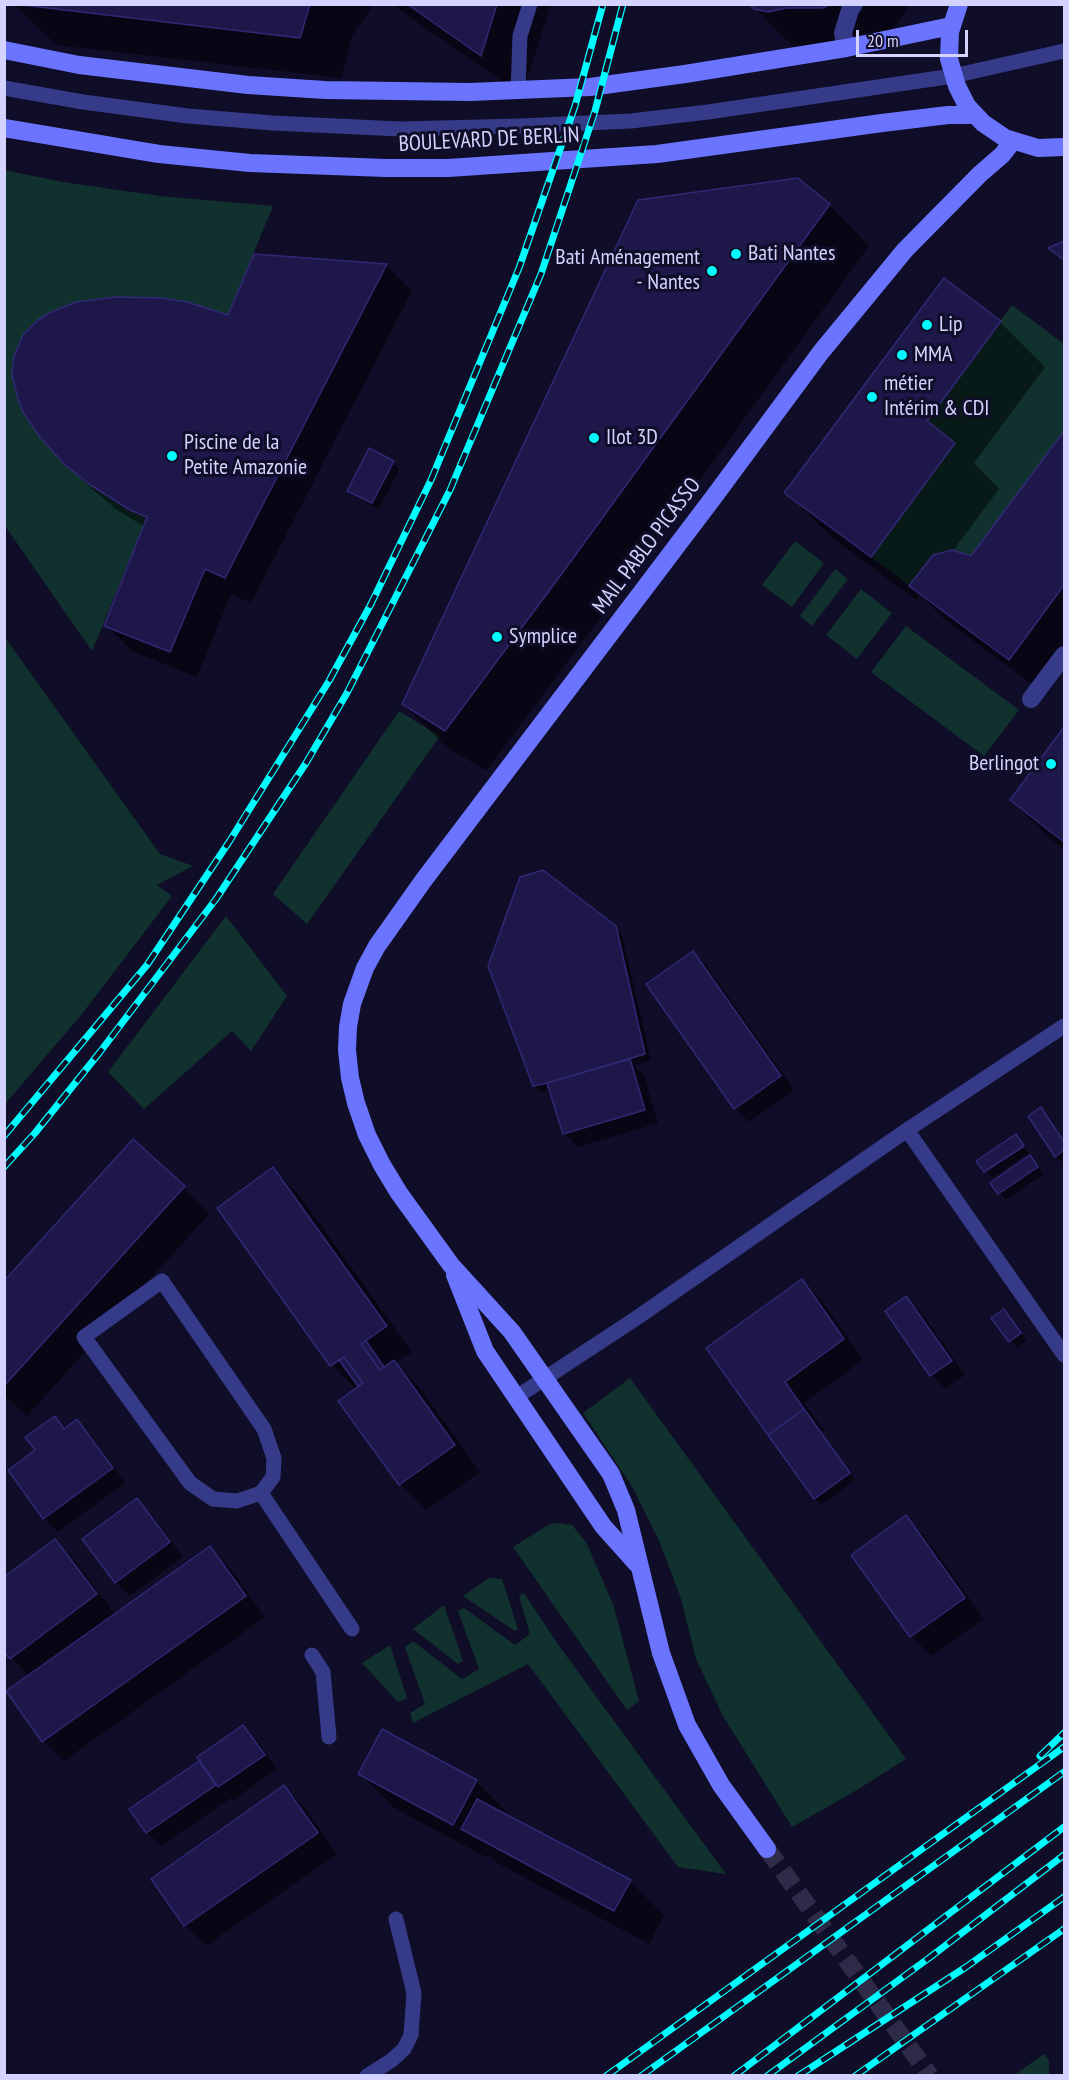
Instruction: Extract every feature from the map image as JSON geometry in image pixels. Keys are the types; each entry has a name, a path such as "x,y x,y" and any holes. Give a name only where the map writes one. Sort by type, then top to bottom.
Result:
{"street":[{"path":"846,48 843,33 854,4"},
{"path":"959,4 951,26 949,48 953,76 964,101 990,129 1013,141 1038,148 1062,149"},
{"path":"4,50 79,65 248,85 326,90 470,92 602,85 723,69 846,48 951,26"},
{"name":"BOULEVARD DE BERLIN","path":"4,128 159,154 250,163 448,168 657,154 882,123 948,115 975,115"},
{"name":"MAIL PABLO PICASSO","path":"451,1265 382,1166 356,1103 350,1078 348,1038 352,1004 365,968 377,946 423,881 706,508 821,352 905,250 980,174 1002,155 1013,141"},
{"path":"1031,699 1065,655"},
{"path":"451,1265 513,1332 611,1474 626,1510 661,1653 687,1725 721,1785 766,1848"},
{"path":"451,1265 485,1351 603,1526 640,1567"}],"lane":[{"path":"518,90 520,36 530,4"},
{"path":"4,88 83,102 188,116 273,123 400,129 520,126 631,121 953,76 1065,51"},
{"path":"515,1398 908,1130 1065,1026"},
{"path":"908,1130 1065,1355"},
{"path":"162,1281 264,1429 274,1458 273,1477 261,1493 237,1501 213,1499 190,1483 84,1337 162,1281"},
{"path":"261,1493 352,1629"},
{"path":"312,1655 323,1672 329,1737"},
{"path":"367,2076 392,2060 404,2049 411,2035 414,1993 396,1919"}],"green space":[{"path":"4,170 63,182 160,196 273,206 228,315 187,302 162,298 102,298 76,302 49,313 30,327 18,345 12,366 14,386 23,412 40,437 64,464 89,484 130,510 147,517 92,651 5,526"},
{"path":"1012,305 1064,344 1064,431 971,556 952,550 933,555 910,586 871,557 955,443 927,421"},
{"path":"795,541 824,563 792,607 762,585"},
{"path":"835,569 848,579 812,626 800,616"},
{"path":"861,589 892,613 857,659 826,635"},
{"path":"906,626 1019,710 984,756 871,672"},
{"path":"4,636 160,854 193,866 157,885 172,896 82,1014 5,1104"},
{"path":"399,711 440,736 307,924 273,894"},
{"path":"226,916 287,996 251,1051 232,1031 144,1109 108,1072"},
{"path":"630,1378 906,1759 792,1827 723,1716 696,1659 681,1599 660,1543 633,1488 583,1413"},
{"path":"556,1523 572,1525 586,1542 613,1604 639,1701 627,1710 513,1547 548,1525"},
{"path":"489,1578 502,1579 518,1629 515,1631 463,1596"},
{"path":"524,1593 557,1643 726,1874 678,1867 528,1664 413,1723 410,1713 425,1704 405,1647 413,1641 462,1679 479,1669 458,1611 464,1608 515,1645 530,1634 519,1596"},
{"path":"444,1605 463,1661 458,1664 413,1629"},
{"path":"390,1645 407,1698 398,1702 362,1663"},
{"path":"1044,2054 1049,2061 1049,2075 1014,2075"}],"building":[{"path":"14,4 310,4 300,38"},
{"path":"407,4 497,4 481,56"},
{"path":"749,4 832,4 822,8 786,8 768,12 754,9"},
{"name":"Ilot 3D","path":"798,178 830,204 445,731 402,704 638,200"},
{"path":"1064,241 1064,260 1048,248"},
{"name":"Piscine de la Petite Amazonie","path":"254,254 387,264 225,578 205,569 170,652 104,626 147,517 130,510 89,484 64,464 40,437 23,412 18,399 12,375 14,356 23,335 38,320 76,302 115,297 162,298 187,302 228,315"},
{"path":"944,278 1001,321 927,421 955,443 871,557 784,493"},
{"path":"1064,431 1064,585 1009,660 909,586 933,555 952,550 971,556"},
{"path":"369,448 394,461 372,503 347,491"},
{"name":"Berlingot","path":"1064,727 1064,842 1010,800"},
{"path":"543,870 616,926 645,1054 533,1086 488,966 520,877"},
{"path":"693,951 781,1076 734,1109 646,984"},
{"path":"630,1059 645,1110 563,1134 547,1083"},
{"path":"1041,1107 1064,1142 1064,1150 1055,1157 1028,1116"},
{"path":"1016,1134 1024,1146 984,1172 976,1161"},
{"path":"133,1139 185,1186 4,1386 4,1281"},
{"path":"1030,1155 1038,1167 998,1194 990,1183"},
{"path":"273,1167 387,1326 361,1344 380,1370 394,1360 455,1445 399,1485 338,1401 363,1383 344,1357 330,1366 217,1208"},
{"path":"802,1279 844,1339 785,1382 804,1409 768,1435 706,1348"},
{"path":"906,1296 952,1361 930,1376 885,1311"},
{"path":"1004,1309 1021,1333 1009,1342 991,1318"},
{"path":"366,1341 384,1367 380,1370 361,1344"},
{"path":"344,1357 363,1383 358,1386 339,1360"},
{"path":"804,1409 850,1473 814,1499 768,1435"},
{"path":"55,1416 64,1429 77,1419 113,1468 43,1519 8,1470 35,1450 25,1437"},
{"path":"137,1498 170,1542 115,1583 82,1539"},
{"path":"906,1515 965,1598 910,1637 851,1555"},
{"path":"55,1539 97,1594 10,1659 4,1652 4,1577"},
{"path":"210,1546 246,1596 42,1742 6,1691"},
{"path":"243,1725 265,1755 218,1787 197,1757"},
{"path":"382,1729 477,1780 453,1825 358,1774"},
{"path":"199,1761 216,1785 146,1833 129,1809"},
{"path":"284,1785 318,1833 184,1926 151,1879"},
{"path":"477,1799 631,1880 614,1911 461,1829"}],"tunnel":[{"path":"767,1849 930,2076"}],"railway":[{"path":"4,1136 147,965 229,842 329,681 371,604 431,480 519,268 575,106 603,4"},
{"path":"4,1167 35,1133 100,1052 216,899 306,763 347,693 450,490 541,274 595,111 623,4"},
{"path":"1040,1756 1064,1733"},
{"path":"606,2076 1064,1747"},
{"path":"641,2076 1064,1772"},
{"path":"734,2076 1064,1827"},
{"path":"767,2076 929,1958 1064,1855"},
{"path":"798,2076 966,1967 1064,1897"},
{"path":"855,2076 1064,1929"}],"place":[{"name":"Bati Nantes","path":"736,254"},
{"name":"Bati Aménagement - Nantes","path":"712,271"},
{"name":"Lip","path":"927,325"},
{"name":"MMA","path":"902,355"},
{"name":"métier Intérim & CDI","path":"872,397"},
{"name":"Ilot 3D","path":"594,438"},
{"name":"Piscine de la Petite Amazonie","path":"172,456"},
{"name":"Symplice","path":"497,637"},
{"name":"Berlingot","path":"1051,764"}]}
